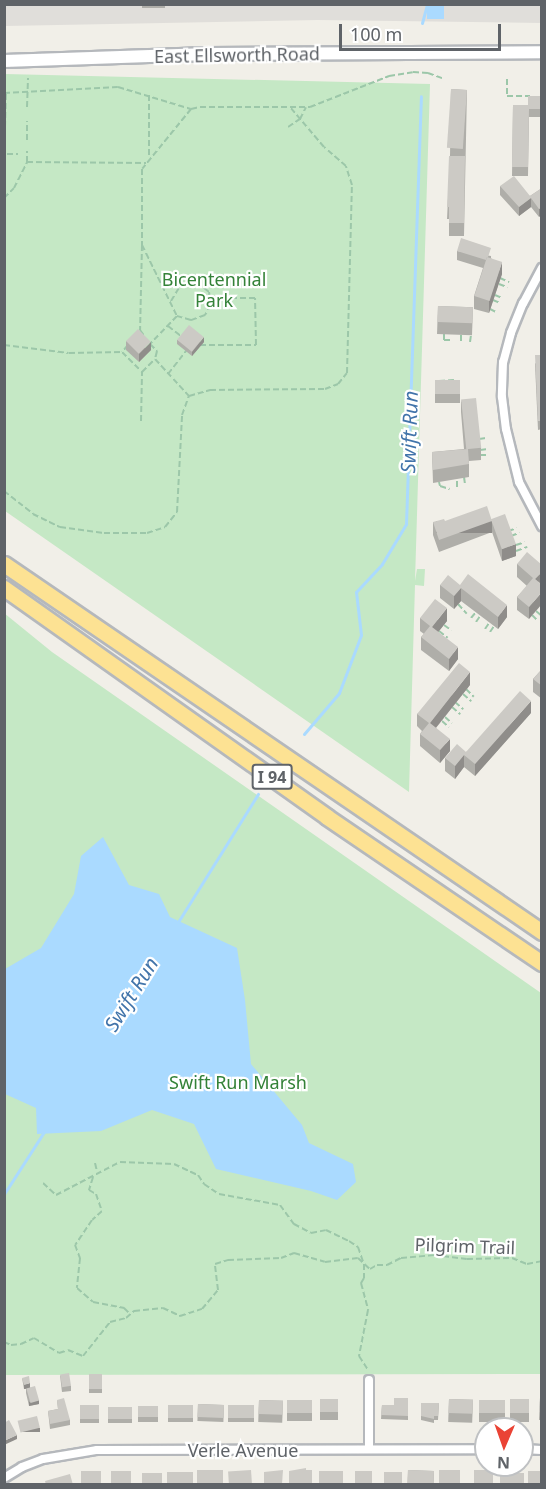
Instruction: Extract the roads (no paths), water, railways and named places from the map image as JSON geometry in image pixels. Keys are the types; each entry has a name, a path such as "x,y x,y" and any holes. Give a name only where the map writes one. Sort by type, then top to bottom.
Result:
{"highway":[{"name":"I 94","path":"4,564 542,932"},
{"name":"I 94","path":"4,588 327,817 542,963"}],"main road":[{"name":"East Ellsworth Road","path":"4,61 208,54 542,52"}],"street":[{"path":"542,268 523,303 511,333 503,362 501,397 508,439 519,482 542,526"},
{"path":"369,1380 369,1449"},
{"name":"Verle Avenue","path":"4,1478 22,1467 43,1459 97,1450 474,1449"}],"water":[{"path":"427,5 444,5 444,19 427,19"},
{"path":"103,837 129,885 159,894 170,917 237,948 251,1064 302,1125 309,1143 353,1164 356,1182 337,1200 311,1191 216,1169 194,1124 152,1110 101,1131 37,1134 36,1108 5,1094 5,969 41,948 74,894 81,856"}],"waterway":[{"name":"Swift Run","path":"422,23 427,4"},
{"name":"Swift Run","path":"304,734 339,693 361,635 356,592 382,564 406,524 421,96"},
{"name":"Swift Run","path":"178,922 258,794"},
{"name":"Swift Run","path":"4,1194 44,1132"}],"park label":[{"name":"Bicentennial Park","path":"214,290"},
{"name":"Swift Run Marsh","path":"238,1082"}]}
